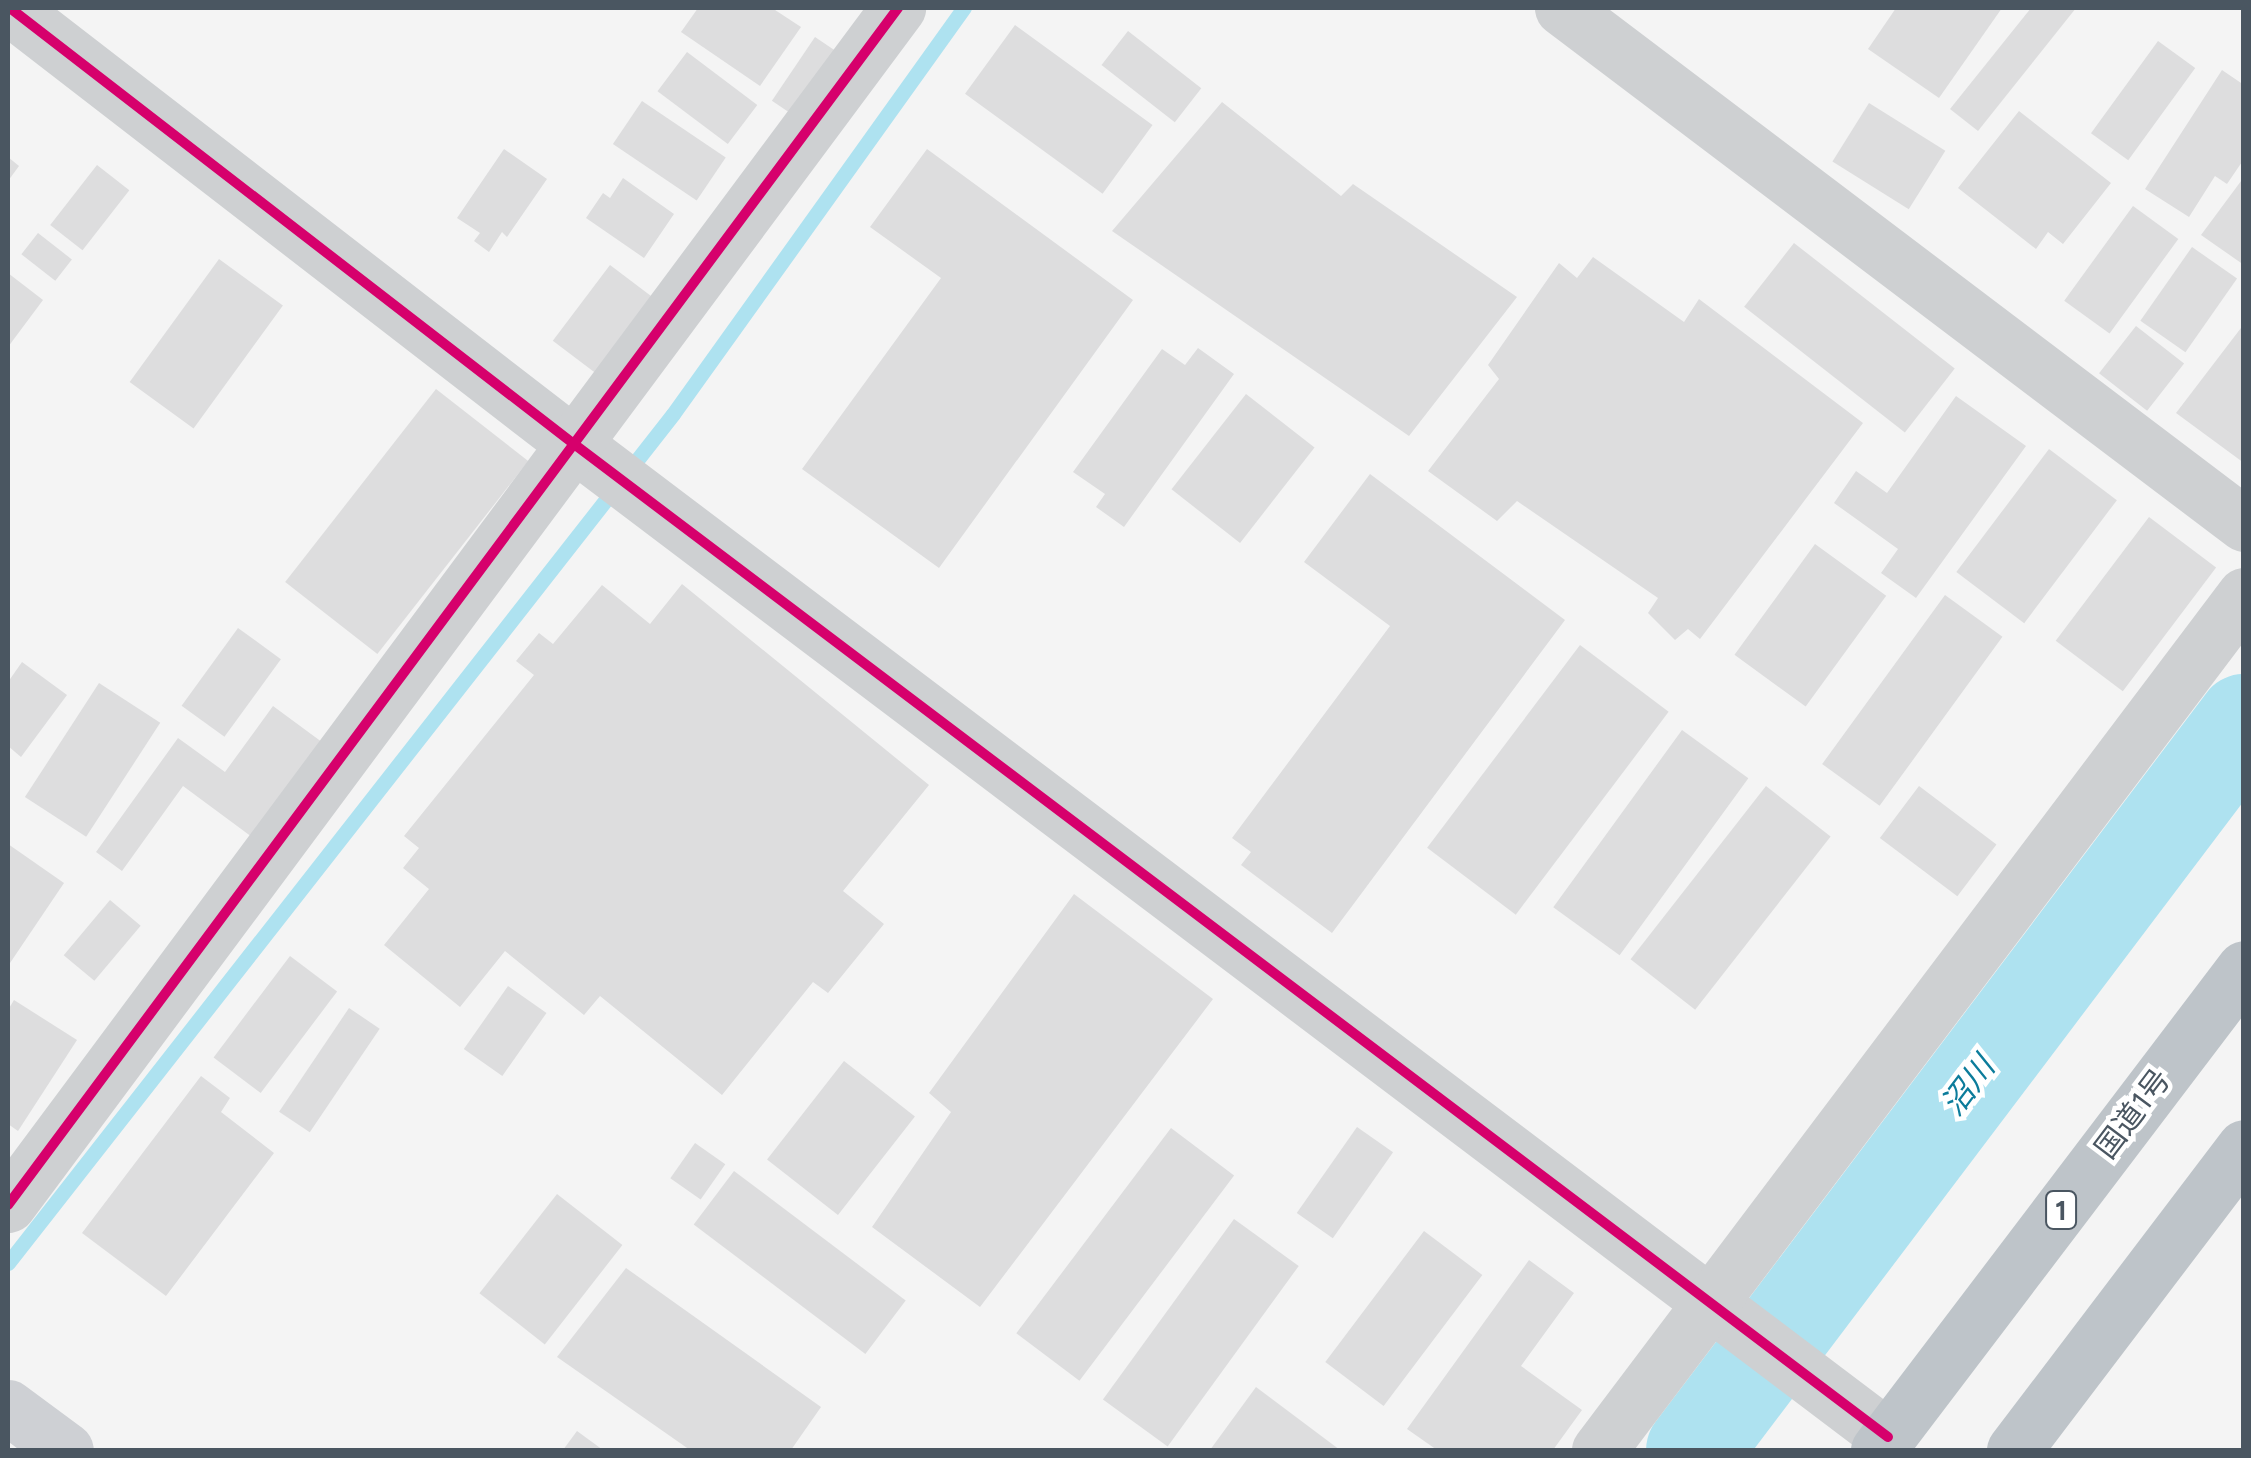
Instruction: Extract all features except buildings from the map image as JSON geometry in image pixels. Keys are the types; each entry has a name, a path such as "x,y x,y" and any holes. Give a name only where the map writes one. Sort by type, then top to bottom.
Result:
{"highway":[{"name":"国道1号","path":"1883,1444 2244,968"},
{"path":"2014,1450 2244,1147"}],"street":[{"path":"10,8 574,444 1812,1378 1883,1444"},
{"path":"8,1205 898,8"},
{"path":"1562,8 2244,524"},
{"path":"1599,1450 1721,1310 2244,595"},
{"path":"8,1407 66,1450"}],"waterway":[{"path":"8,1263 673,414 964,8"},
{"name":"沼川","path":"1693,1450 2244,721"}],"cycle path":[{"path":"10,8 574,444 1888,1437"},
{"path":"8,1205 898,8"}]}
